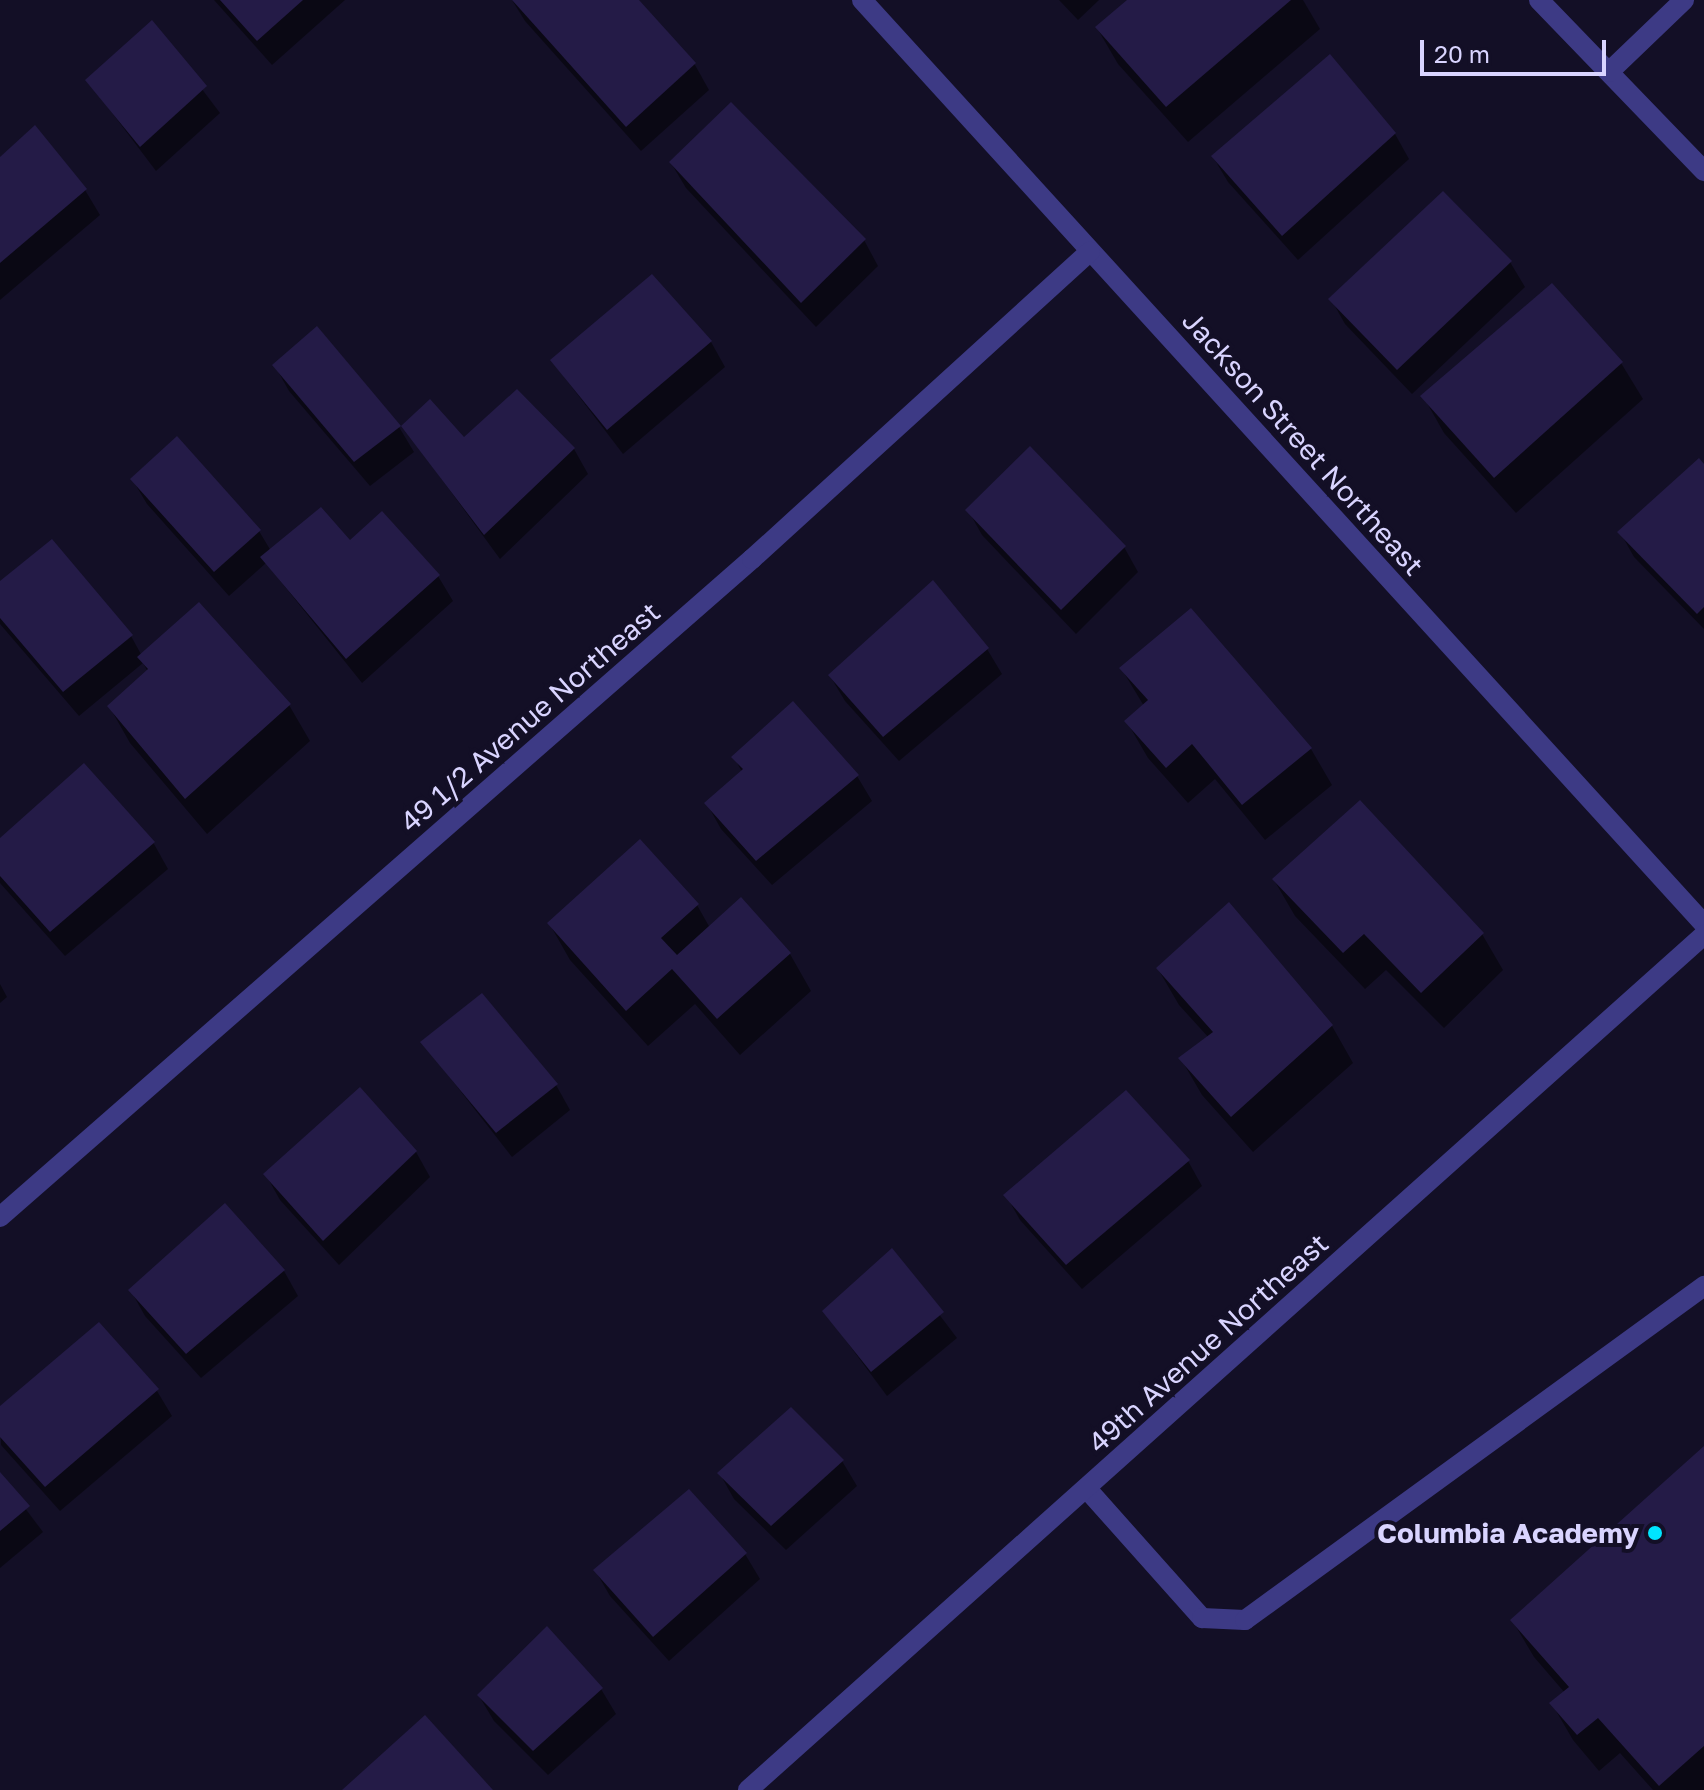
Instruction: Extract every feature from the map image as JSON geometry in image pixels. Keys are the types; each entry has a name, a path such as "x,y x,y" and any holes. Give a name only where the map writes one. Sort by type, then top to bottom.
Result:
{"street":[{"name":"Jackson Street Northeast","path":"862,0 1704,924"},
{"path":"1539,0 1704,171"},
{"path":"1609,72 1684,0"},
{"name":"49 1/2 Avenue Northeast","path":"0,1217 752,559 1090,251"},
{"name":"49th Avenue Northeast","path":"748,1790 1704,935"},
{"path":"1087,1489 1202,1618 1245,1620 1704,1286"}],"building":[{"path":"220,0 303,0 257,41"},
{"path":"512,0 639,0 696,63 626,127"},
{"path":"1127,0 1291,0 1166,107 1095,27"},
{"path":"152,20 207,86 140,147 85,80"},
{"path":"1330,54 1396,133 1282,236 1211,156"},
{"path":"731,102 866,239 801,303 669,162"},
{"path":"35,125 87,189 0,263 0,157"},
{"path":"1443,191 1512,261 1397,370 1328,299"},
{"path":"652,274 712,341 607,430 550,360"},
{"path":"1552,283 1623,362 1494,478 1420,396"},
{"path":"317,326 401,426 354,462 272,365"},
{"path":"517,389 575,448 484,535 401,426 430,399 464,437"},
{"path":"177,436 261,530 214,572 130,479"},
{"path":"1030,446 1126,546 1061,610 965,510"},
{"path":"1699,458 1704,464 1704,607 1697,614 1617,532"},
{"path":"321,507 350,540 382,511 440,575 346,659 260,557"},
{"path":"52,539 133,635 63,692 0,618 0,581"},
{"path":"933,580 989,648 883,737 828,675"},
{"path":"199,602 291,704 185,799 107,706 148,669 137,657"},
{"path":"1191,608 1312,748 1242,805 1192,744 1166,768 1124,721 1148,700 1119,668"},
{"path":"793,701 859,775 756,861 704,803 743,769 731,757"},
{"path":"84,763 155,842 50,932 0,876 0,838"},
{"path":"1360,800 1484,933 1421,993 1364,934 1343,953 1272,879"},
{"path":"640,839 699,904 661,938 677,955 741,897 791,953 717,1019 672,969 626,1011 547,923"},
{"path":"1229,902 1333,1025 1231,1117 1178,1058 1213,1032 1156,968"},
{"path":"482,993 558,1084 496,1133 420,1042"},
{"path":"360,1087 417,1151 323,1241 263,1174"},
{"path":"1126,1090 1190,1160 1066,1265 1003,1195"},
{"path":"225,1203 285,1270 186,1354 128,1290"},
{"path":"892,1248 944,1312 871,1372 822,1311"},
{"path":"99,1322 159,1389 45,1487 0,1437 0,1406"},
{"path":"791,1407 844,1460 771,1526 717,1473"},
{"name":"Columbia Academy","path":"1704,1446 1704,1746 1659,1786 1598,1718 1577,1735 1549,1703 1569,1687 1510,1620"},
{"path":"0,1472 30,1506 0,1531"},
{"path":"689,1489 747,1553 653,1637 593,1570"},
{"path":"547,1626 603,1688 533,1751 477,1695"},
{"path":"425,1715 493,1790 342,1790"}],"place":[{"name":"Columbia Academy","path":"1655,1533"}]}
